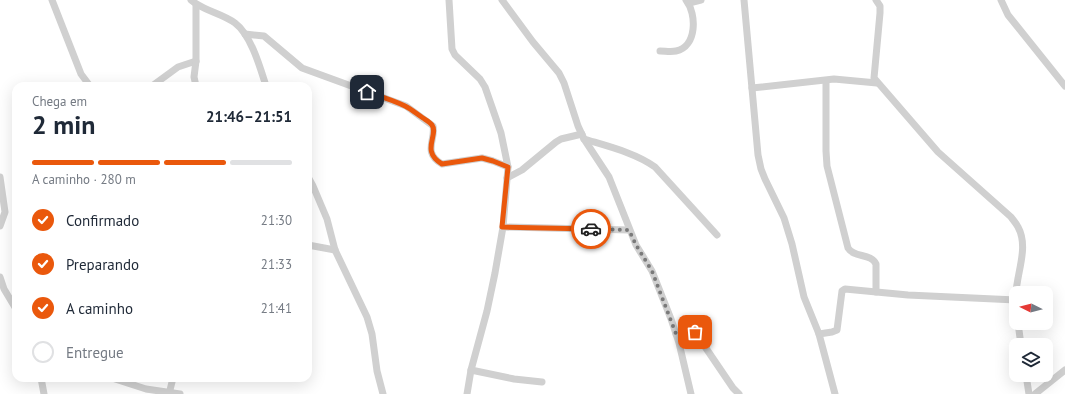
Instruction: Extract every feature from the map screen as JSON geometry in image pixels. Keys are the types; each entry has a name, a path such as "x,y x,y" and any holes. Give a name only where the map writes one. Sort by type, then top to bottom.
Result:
{"street":[{"path":"52,0 81,74 87,82"},
{"path":"449,0 452,49 455,54 480,79 485,87 501,133 508,167 502,227 487,311 471,370 467,394"},
{"path":"502,0 533,42 559,73 564,83 573,112 583,136 609,177 629,230 636,245 652,271 676,334 691,394"},
{"path":"660,51 676,51 686,46 691,36 694,19 688,1 701,0"},
{"path":"744,0 758,155 761,169 784,218 792,244 804,297 819,334 835,394"},
{"path":"876,0 880,6 880,13 874,78 938,152 1011,217 1019,227 1022,241 1022,252 1017,286"},
{"path":"1001,0 1008,15 1065,86"},
{"path":"195,82 194,2 234,23 245,34 264,82"},
{"path":"245,34 264,36 302,68 406,106 433,126 434,130 431,148 437,161 442,164 482,158 508,167"},
{"path":"158,82 178,68 196,60"},
{"path":"752,88 834,79 877,83"},
{"path":"826,80 827,166 848,248 852,253 872,259 876,264 876,292"},
{"path":"507,178 522,170 561,139 583,136 650,163 718,235"},
{"path":"0,177 5,212 0,226"},
{"path":"312,184 327,219 335,250 367,317 372,334 377,371 383,394"},
{"path":"502,227 629,230"},
{"path":"312,246 335,250"},
{"path":"0,277 2,289 12,303"},
{"path":"819,334 837,330 843,290 1009,302"},
{"path":"676,334 687,330 695,332 739,394"},
{"path":"471,370 514,379 542,382"},
{"path":"1035,394 1065,370"},
{"path":"42,382 44,394"},
{"path":"124,382 146,389 180,394"},
{"path":"170,393 172,382"},
{"path":"1027,382 1029,394"}],"way so far":[{"path":"591,229 629,230 636,245 652,271 676,334 687,330 695,332"}],"route":[{"path":"367,92 406,106 433,126 434,130 431,148 437,161 442,164 482,158 508,167 502,227 591,229"}]}
